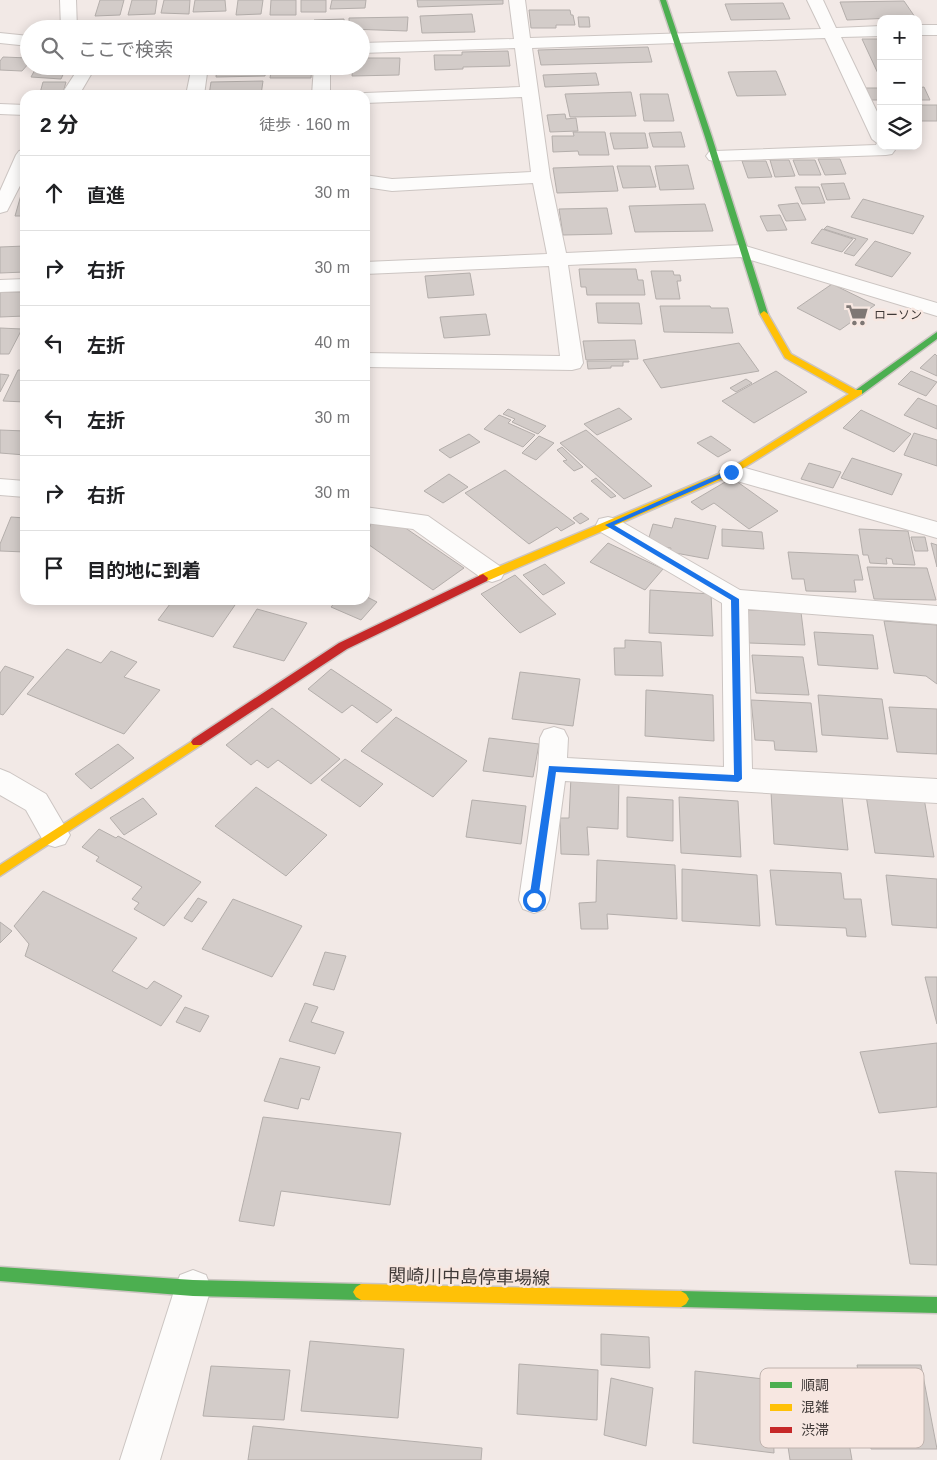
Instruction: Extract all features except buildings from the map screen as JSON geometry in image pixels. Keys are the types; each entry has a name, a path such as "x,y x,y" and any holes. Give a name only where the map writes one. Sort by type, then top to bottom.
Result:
{"street":[{"path":"68,0 69,20"},
{"path":"370,360 572,363 558,260 541,177 518,0"},
{"path":"663,0 674,39 715,156 742,251 766,320 788,356 856,394"},
{"path":"815,0 877,131"},
{"path":"922,30 937,30"},
{"path":"370,48 877,31"},
{"path":"0,38 20,40"},
{"path":"73,90 82,75"},
{"path":"196,90 198,75"},
{"path":"321,90 322,75"},
{"path":"370,98 529,92"},
{"path":"0,108 20,110"},
{"path":"715,156 886,150"},
{"path":"370,182 392,185 541,177"},
{"path":"0,207 18,189"},
{"path":"370,268 742,251 937,310"},
{"path":"0,286 20,285"},
{"path":"0,871 343,646 492,573 731,472 856,394 937,335"},
{"path":"731,472 937,530"},
{"path":"0,487 20,489"},
{"path":"370,516 420,522 492,573"},
{"path":"608,525 735,599 937,615"},
{"path":"735,599 738,779"},
{"path":"534,900 552,768 554,738"},
{"path":"552,768 937,791"},
{"path":"0,781 36,802 55,835"},
{"name":"関崎川中島停車場線","path":"0,1274 193,1288 937,1305"},
{"path":"140,1460 193,1288"}],"traffic: fast":[{"path":"663,0 709,137 764,314"},
{"path":"859,392 937,335"},
{"path":"0,1274 193,1288 361,1292"},
{"path":"681,1299 937,1305"}],"traffic: slow":[{"path":"764,314 788,356 856,394"},
{"path":"483,578 731,472 859,392"},
{"path":"0,871 197,742"},
{"path":"361,1292 681,1299"}],"traffic: jam":[{"path":"197,742 343,646 483,578"}],"place":[{"name":"ローソン","path":"857,315"}],"route":[{"path":"534,900 552,768 738,779 735,599 608,525 731,472"}]}
